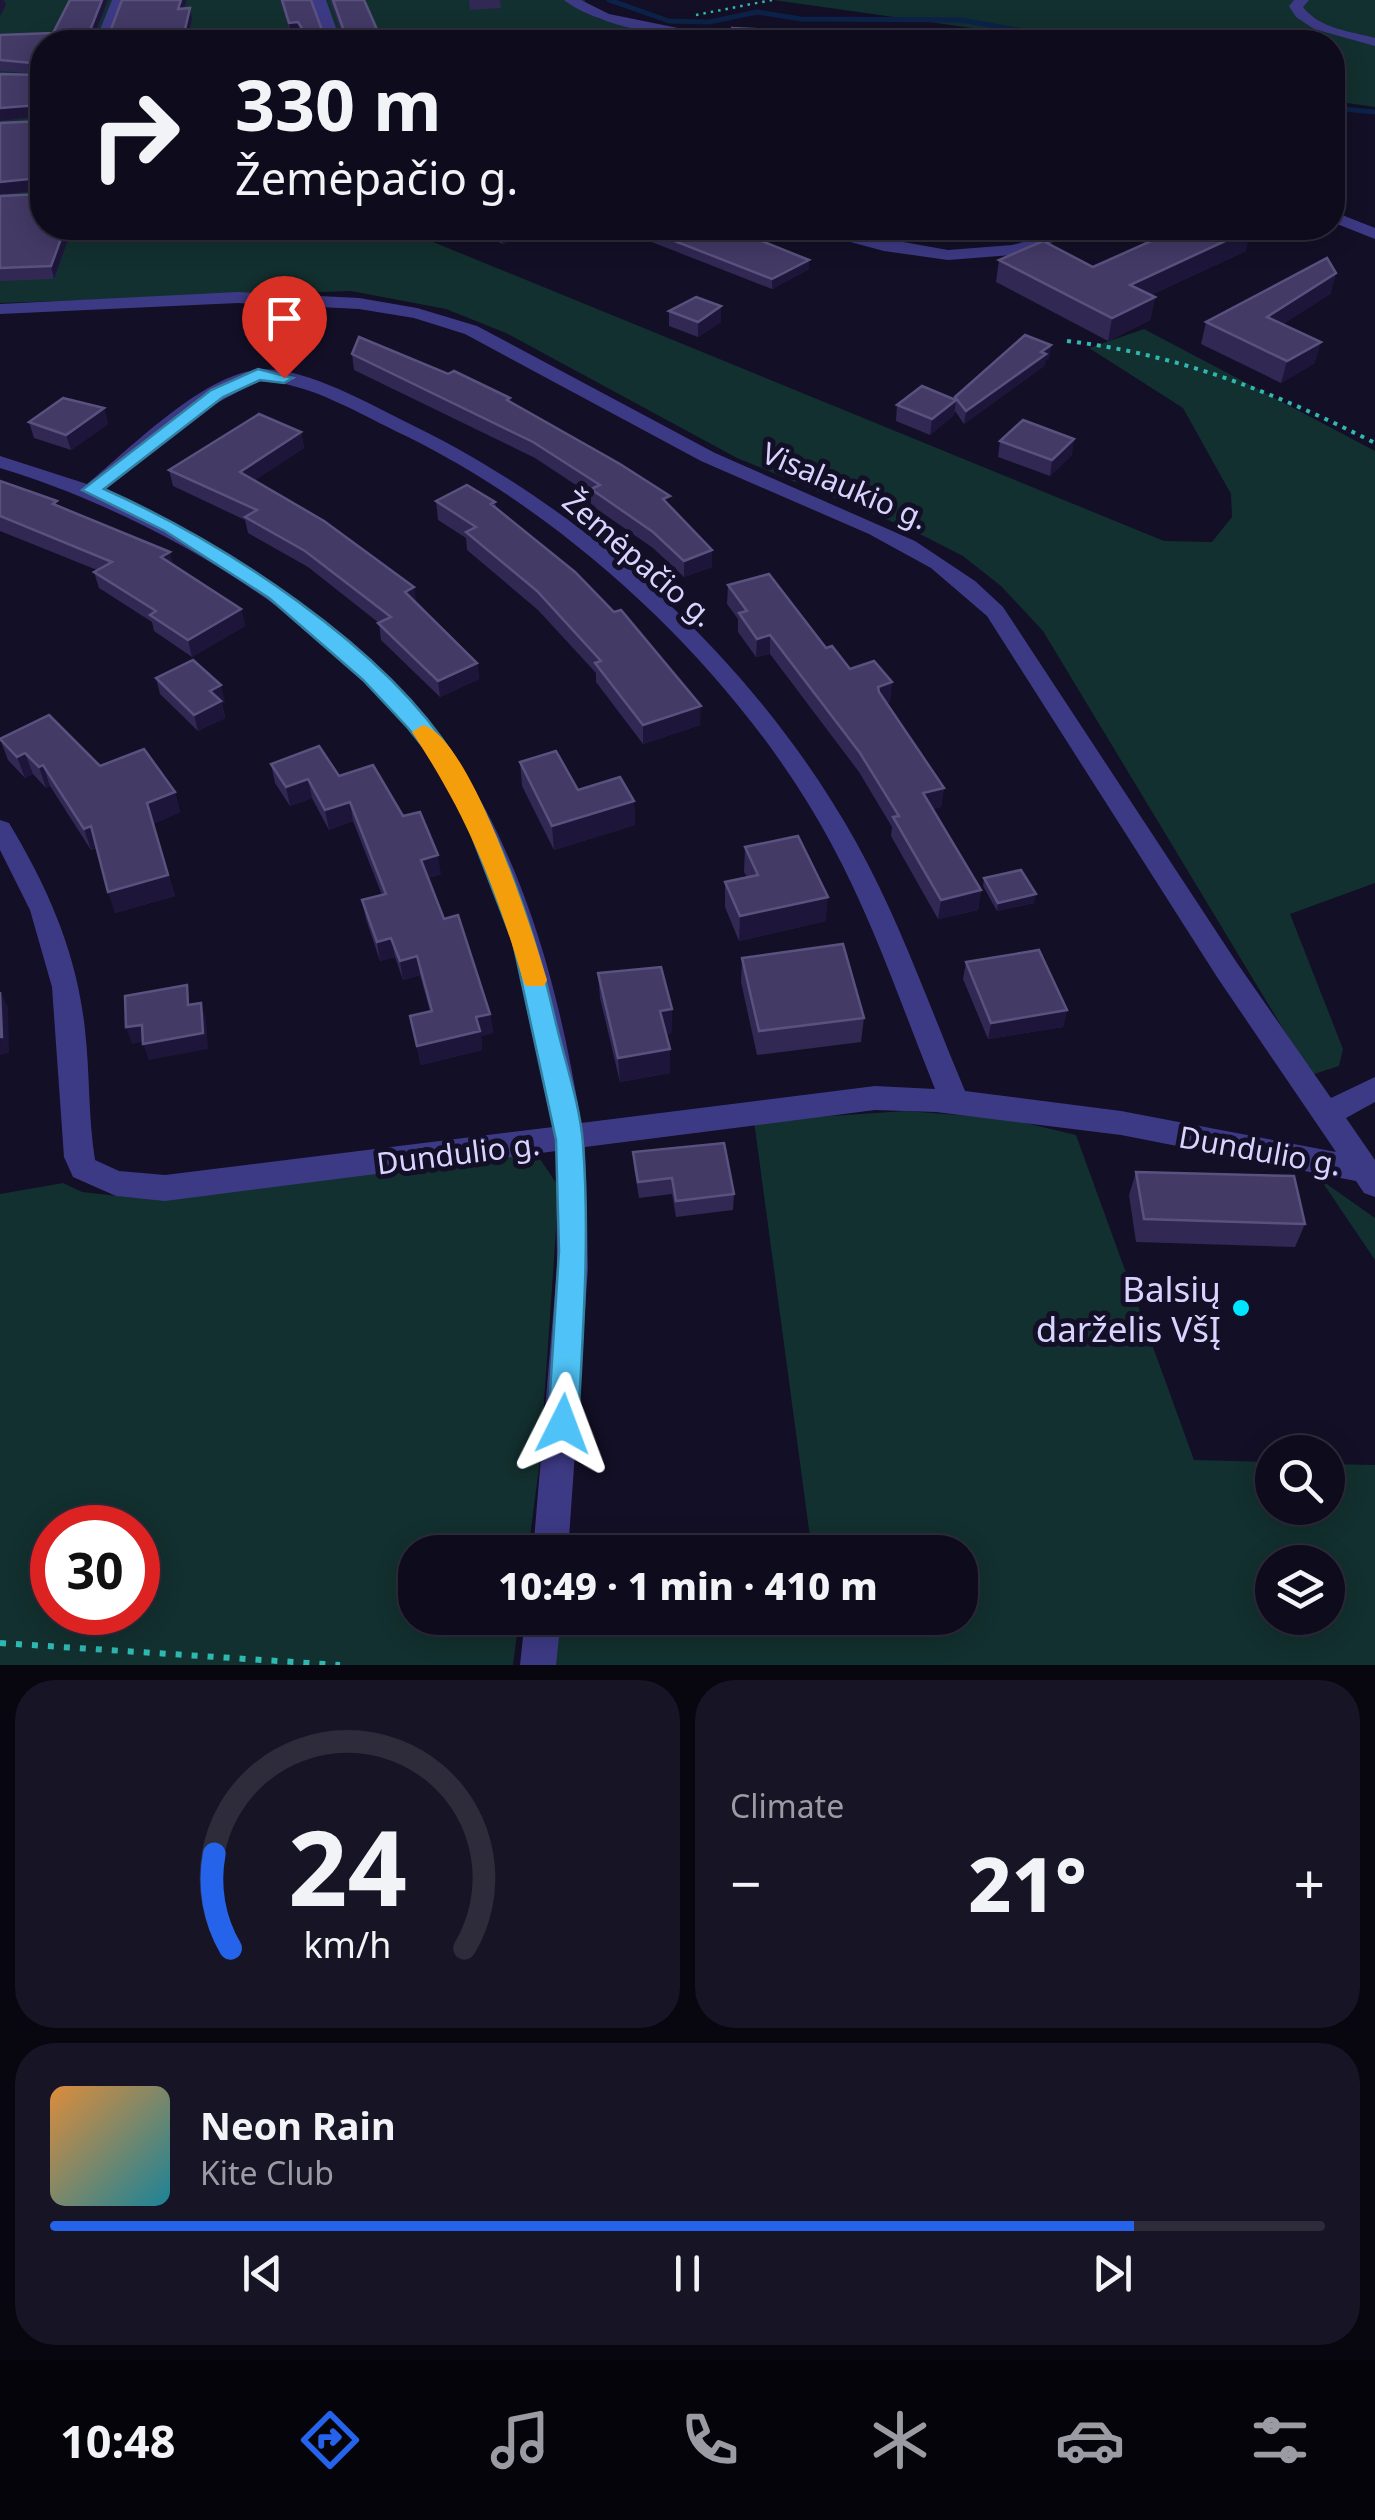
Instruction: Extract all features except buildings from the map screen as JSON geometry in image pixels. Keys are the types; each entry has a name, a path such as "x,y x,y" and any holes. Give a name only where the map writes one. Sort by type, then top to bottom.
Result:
{"street":[{"path":"107,30 119,0"},
{"path":"319,0 330,30"},
{"path":"571,0 605,17 675,30"},
{"path":"1302,0 1296,6 1299,16 1334,30"},
{"path":"1345,33 1375,42"},
{"path":"1345,221 1375,234"},
{"path":"855,240 892,249 961,256 1028,250 1056,240"},
{"name":"Visalaukio g.","path":"0,309 290,299 389,306 435,316 470,330 743,474 935,556 968,582 995,612 1370,1177"},
{"name":"Žemėpačio g.","path":"91,490 217,393 258,374 284,378 401,426 508,488 567,531 680,629 768,728 826,811 870,897 954,1100"},
{"path":"0,462 91,490 172,526 276,593 370,676 444,760 477,818 520,927 544,1010 570,1140 573,1251 551,1535"},
{"name":"Dundulio g.","path":"0,830 51,926 67,977 79,1157 83,1168 98,1178 166,1188 570,1140 875,1098 954,1100 1265,1149 1370,1177"},
{"path":"1326,1114 1375,1090"},
{"path":"538,1665 541,1635"}],"path":[{"path":"684,18 772,0"},
{"path":"1067,341 1124,345 1177,357 1375,443"},
{"path":"0,1643 340,1665"}],"green space":[{"path":"0,0 585,0 586,13 654,30 30,30 30,240 428,240 1164,541 1212,542 1232,517 1231,494 1183,408 1089,348 1144,329 1375,451 1375,883 1290,914 1343,1049 1339,1066 1311,1075 1043,631 1001,586 963,556 910,529 737,458 506,333 446,309 351,291 0,303"},
{"path":"773,0 1375,0 1375,107 1345,103 1345,30 986,30"},
{"path":"906,1111 1009,1119 1076,1135 1194,1460 1255,1462 1255,1525 1345,1525 1345,1464 1375,1465 1375,1665 550,1665 554,1635 978,1635 978,1535 810,1535 754,1121"},
{"path":"522,1154 540,1159 559,1187 540,1460 530,1535 398,1535 398,1635 517,1635 513,1665 0,1665 0,1194 63,1183 82,1192 136,1198"},
{"path":"1321,1180 1375,1218 1375,1260"}],"waterway":[{"path":"609,0 669,21 709,22 757,12 801,19 961,20 1018,30"},
{"path":"1345,109 1375,112"}],"slow traffic":[{"path":"423,732 477,818 505,882 535,980"}],"place":[{"name":"Balsių darželis VšĮ","path":"1241,1308"}],"route":[{"path":"284,378 258,374 217,393 91,490 172,526 276,593 370,676 416,723 444,760 477,818 505,882 525,942 544,1010 570,1140 573,1251 563,1424"}]}
